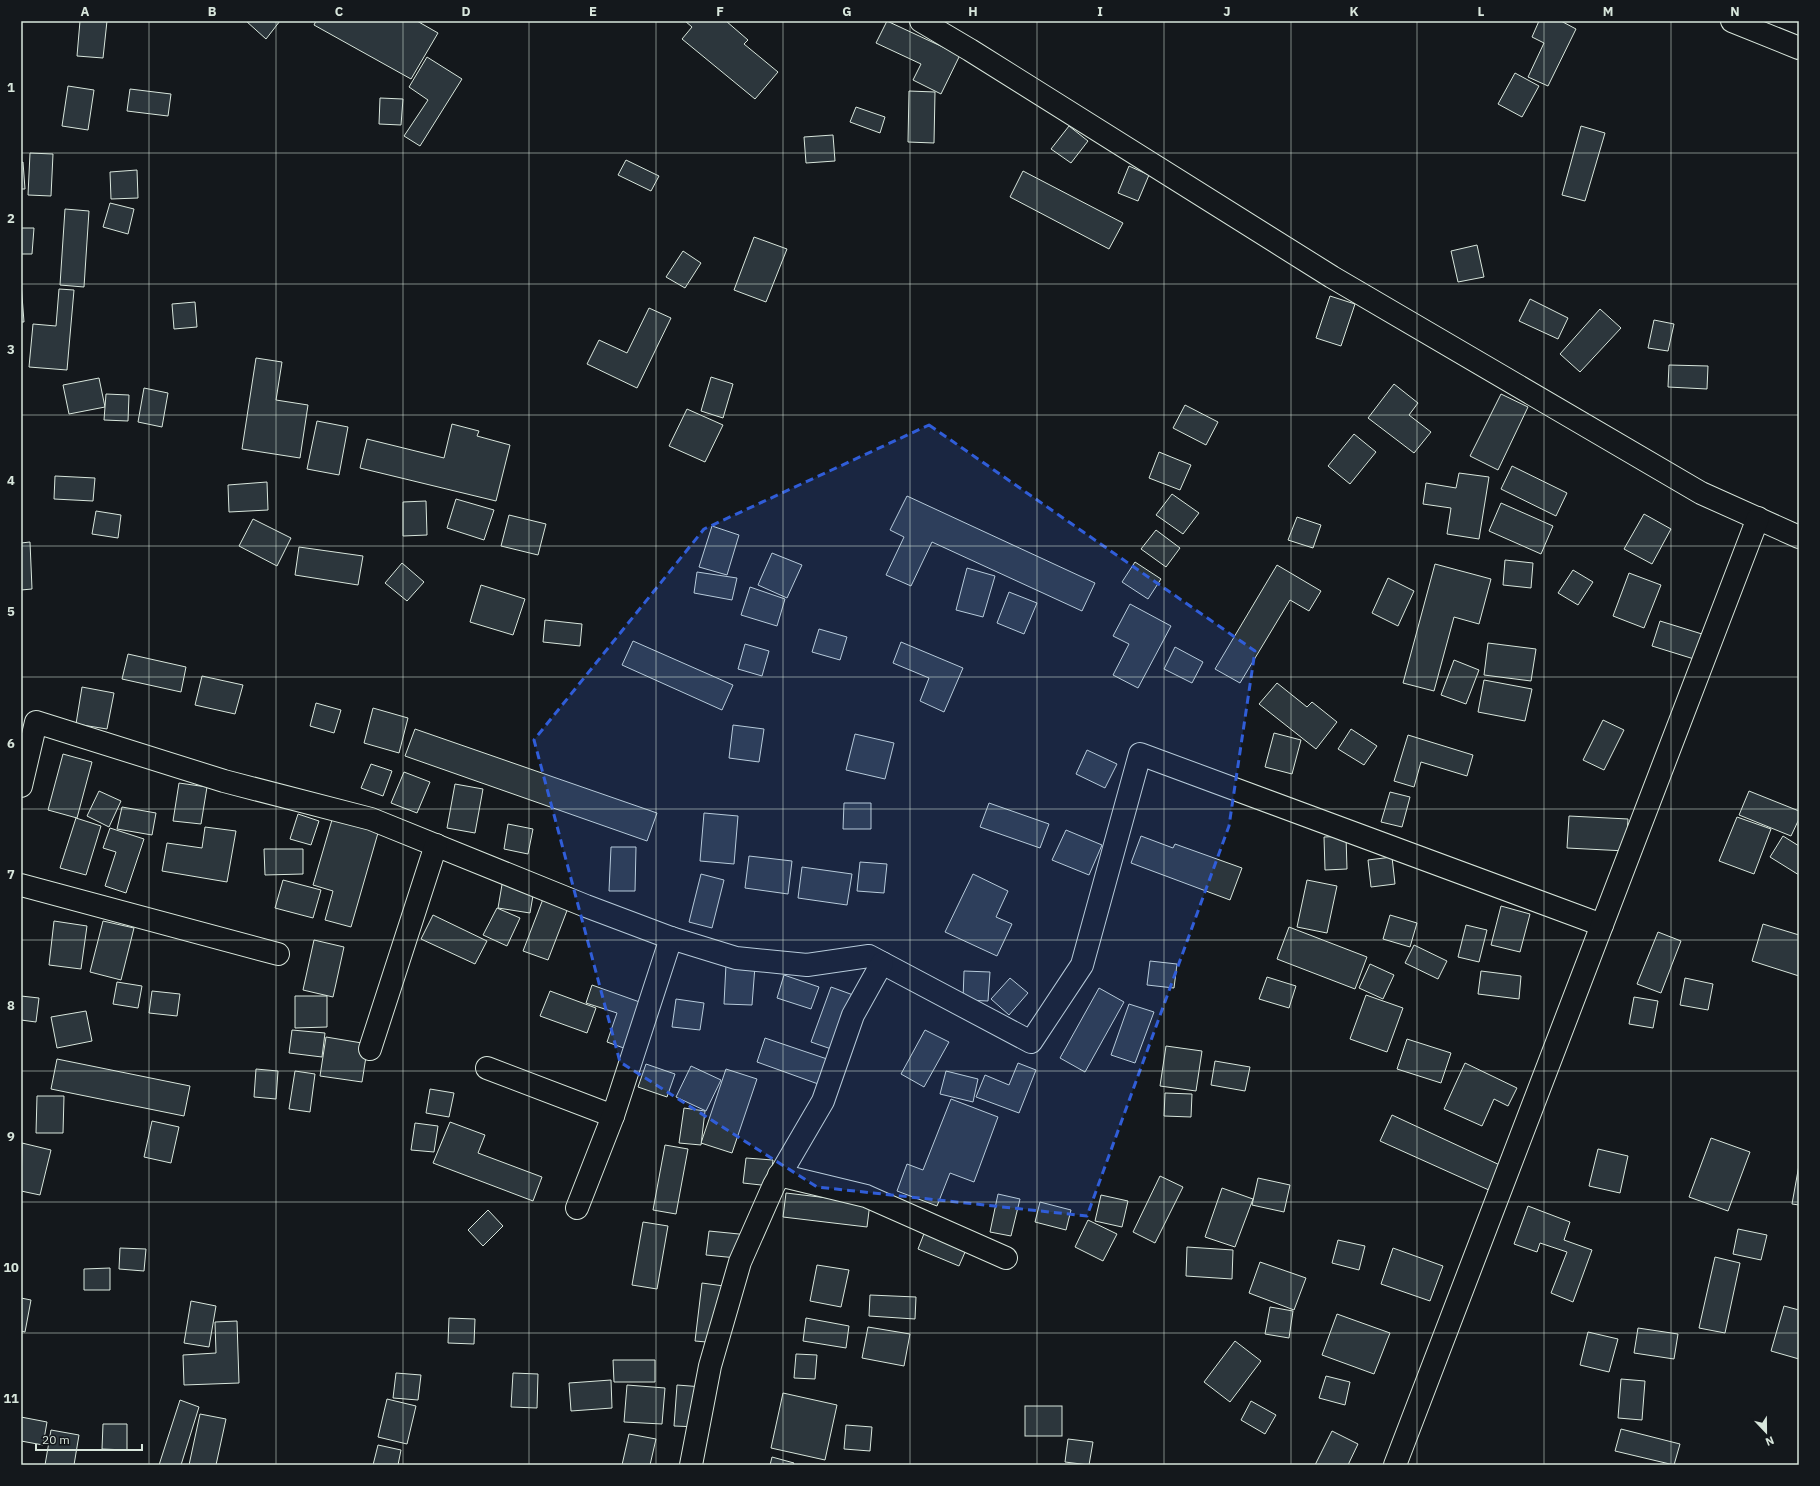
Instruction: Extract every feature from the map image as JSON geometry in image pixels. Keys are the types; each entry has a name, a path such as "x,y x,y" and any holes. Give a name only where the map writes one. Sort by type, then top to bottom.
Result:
{"street":[{"path":"921,21 970,50 1332,277 1701,493 1799,537"},
{"path":"1732,21 1799,48"},
{"path":"1395,1465 1758,518"},
{"path":"21,786 25,755 36,722 224,781 371,819 586,906 671,938 736,958 807,965 869,956 1031,1042 1082,965 1140,754 1602,925"},
{"path":"370,1049 436,846"},
{"path":"21,885 278,954"},
{"path":"577,1208 641,1034 671,938"},
{"path":"691,1465 710,1366 740,1262 779,1175 823,1101 853,1015 882,963"},
{"path":"487,1068 612,1116"},
{"path":"779,1175 866,1196 1006,1258"}],"highlighted area":[{"path":"929,425 1255,651 1229,826 1087,1216 817,1187 620,1062 534,740 704,529"}],"building":[{"path":"80,21 107,21 103,58 77,56"},
{"path":"246,21 280,21 266,39"},
{"path":"316,21 417,21 438,33 411,79 314,25"},
{"path":"685,21 726,21 748,40 744,44 778,72 755,99 682,39 692,27"},
{"path":"887,21 960,55 941,94 913,80 921,64 876,43"},
{"path":"1539,21 1561,21 1576,29 1548,86 1528,77 1544,43 1532,37"},
{"path":"427,57 462,79 420,146 404,136 428,100 409,87"},
{"path":"1515,73 1539,86 1522,117 1498,104"},
{"path":"68,86 94,90 88,130 62,126"},
{"path":"130,89 171,94 168,116 127,111"},
{"path":"909,91 935,92 934,143 908,142"},
{"path":"380,98 403,99 401,125 379,124"},
{"path":"856,107 885,117 880,133 850,122"},
{"path":"1069,126 1088,141 1071,163 1051,149"},
{"path":"1581,126 1605,133 1585,201 1562,195"},
{"path":"833,135 835,161 806,163 804,137"},
{"path":"30,153 53,154 51,196 28,195"},
{"path":"626,160 659,176 651,191 618,175"},
{"path":"23,162 25,189 21,189 21,163"},
{"path":"1129,166 1149,175 1138,201 1118,193"},
{"path":"137,170 138,198 111,199 110,172"},
{"path":"1023,171 1123,223 1109,249 1010,197"},
{"path":"110,203 134,209 128,234 103,227"},
{"path":"65,209 89,211 84,287 60,285"},
{"path":"21,228 34,228 32,254 21,254"},
{"path":"754,237 787,249 766,302 734,290"},
{"path":"1477,245 1484,277 1458,282 1451,251"},
{"path":"683,251 701,263 685,288 666,277"},
{"path":"21,283 24,322 21,322"},
{"path":"59,289 74,290 67,370 29,367 33,324 56,326"},
{"path":"1330,296 1355,304 1341,346 1316,338"},
{"path":"1530,299 1568,318 1558,339 1519,321"},
{"path":"195,302 197,327 174,329 172,304"},
{"path":"649,308 671,318 637,388 587,364 599,340 627,353"},
{"path":"1600,309 1621,328 1580,372 1560,354"},
{"path":"1654,320 1674,324 1668,351 1648,348"},
{"path":"256,358 282,362 276,400 308,405 300,458 242,449"},
{"path":"1669,365 1708,366 1707,389 1668,387"},
{"path":"711,377 733,384 723,418 701,411"},
{"path":"99,378 105,407 69,414 63,385"},
{"path":"1394,384 1418,403 1409,415 1431,432 1414,453 1368,418"},
{"path":"144,388 168,393 162,427 138,422"},
{"path":"106,394 129,395 128,421 104,420"},
{"path":"1501,394 1528,407 1498,470 1470,456"},
{"path":"1185,405 1218,422 1206,445 1173,428"},
{"path":"687,409 723,425 705,462 669,446"},
{"path":"317,421 348,427 339,475 307,469"},
{"path":"452,424 479,431 477,436 510,445 496,501 360,468 367,439 444,458"},
{"path":"1354,434 1376,452 1350,484 1328,466"},
{"path":"1159,452 1191,465 1180,490 1149,478"},
{"path":"1512,466 1567,493 1556,516 1501,489"},
{"path":"1459,473 1489,477 1479,539 1447,534 1451,508 1423,504 1426,483 1456,488"},
{"path":"55,476 95,478 93,501 54,499"},
{"path":"267,482 268,510 229,512 228,485"},
{"path":"1172,494 1199,513 1183,534 1156,515"},
{"path":"907,496 1095,583 1082,611 932,542 911,586 886,575 904,537 890,530"},
{"path":"456,499 494,510 484,540 447,528"},
{"path":"426,501 427,535 403,536 403,502"},
{"path":"1501,503 1553,526 1541,554 1489,531"},
{"path":"96,511 121,515 118,538 92,534"},
{"path":"1644,514 1671,529 1652,564 1624,549"},
{"path":"509,515 546,524 538,555 501,546"},
{"path":"1297,517 1321,525 1313,548 1288,540"},
{"path":"253,519 291,538 277,566 239,546"},
{"path":"712,526 739,535 727,575 699,567"},
{"path":"1156,530 1180,548 1166,567 1141,549"},
{"path":"30,542 32,589 21,590 21,543"},
{"path":"299,547 363,556 358,585 295,575"},
{"path":"772,553 802,565 787,598 758,585"},
{"path":"1505,560 1533,563 1531,588 1503,585"},
{"path":"1135,562 1161,579 1148,599 1122,582"},
{"path":"402,563 424,582 407,601 385,583"},
{"path":"1435,564 1491,579 1479,624 1454,617 1434,691 1403,683"},
{"path":"1277,565 1321,591 1309,611 1290,600 1240,683 1215,669"},
{"path":"967,568 995,576 983,617 956,610"},
{"path":"1573,570 1593,582 1578,605 1558,593"},
{"path":"697,572 737,578 732,600 694,593"},
{"path":"1629,573 1661,585 1644,628 1613,616"},
{"path":"1388,578 1414,591 1398,626 1372,613"},
{"path":"481,585 525,599 513,635 470,622"},
{"path":"750,587 785,599 777,626 741,615"},
{"path":"1009,592 1037,603 1024,634 997,623"},
{"path":"1130,604 1171,626 1138,688 1113,675 1129,644 1113,636"},
{"path":"545,620 582,624 580,646 543,642"},
{"path":"1660,621 1702,634 1694,659 1652,646"},
{"path":"819,629 847,637 840,660 812,652"},
{"path":"633,641 733,685 722,710 622,665"},
{"path":"901,642 963,668 944,712 920,701 929,678 893,663"},
{"path":"1488,643 1536,649 1531,681 1484,675"},
{"path":"745,644 769,651 762,676 738,669"},
{"path":"1175,647 1203,662 1192,683 1164,669"},
{"path":"128,654 186,667 181,692 122,679"},
{"path":"1454,660 1479,670 1466,704 1441,695"},
{"path":"202,676 243,685 235,714 195,705"},
{"path":"1484,680 1532,689 1525,721 1478,712"},
{"path":"1277,683 1307,707 1312,702 1337,722 1316,749 1259,704"},
{"path":"82,687 114,693 107,729 76,724"},
{"path":"316,703 341,710 334,733 310,726"},
{"path":"373,708 408,718 399,753 364,743"},
{"path":"1603,720 1624,730 1604,770 1583,760"},
{"path":"733,725 764,729 759,762 729,758"},
{"path":"415,729 657,813 647,841 405,756"},
{"path":"1351,729 1377,746 1364,765 1338,749"},
{"path":"1274,733 1301,740 1292,774 1265,767"},
{"path":"855,734 894,743 885,779 846,770"},
{"path":"1408,735 1473,755 1467,776 1421,762 1414,787 1394,781"},
{"path":"1087,750 1117,764 1105,788 1076,774"},
{"path":"63,754 92,762 77,818 48,810"},
{"path":"371,764 392,771 383,796 361,788"},
{"path":"404,772 430,782 417,813 391,803"},
{"path":"179,783 207,787 201,824 173,821"},
{"path":"455,784 483,789 475,833 447,828"},
{"path":"99,791 121,801 109,827 87,816"},
{"path":"1749,791 1799,811 1799,819 1791,836 1739,815"},
{"path":"1390,792 1410,797 1402,827 1381,822"},
{"path":"844,803 871,803 871,829 843,829"},
{"path":"989,803 1049,824 1040,848 980,827"},
{"path":"122,807 156,813 152,835 117,829"},
{"path":"334,813 380,826 351,927 325,920 333,891 313,885"},
{"path":"704,813 738,816 734,864 700,861"},
{"path":"298,814 319,821 311,845 290,839"},
{"path":"1569,816 1628,819 1626,851 1567,848"},
{"path":"1737,817 1771,829 1754,874 1719,861"},
{"path":"76,818 101,826 86,875 60,868"},
{"path":"508,824 533,829 528,854 504,849"},
{"path":"205,827 236,831 227,882 162,871 167,843 202,848"},
{"path":"110,828 144,839 126,893 105,886 116,852 103,848"},
{"path":"1066,830 1102,845 1089,875 1052,860"},
{"path":"1141,836 1173,848 1175,844 1242,868 1230,900 1131,863"},
{"path":"1346,836 1347,869 1325,870 1324,837"},
{"path":"1783,836 1799,846 1799,875 1770,857"},
{"path":"611,847 636,847 635,891 609,891"},
{"path":"264,849 303,849 303,874 265,875"},
{"path":"749,856 792,861 788,894 745,888"},
{"path":"1392,857 1395,884 1371,887 1368,860"},
{"path":"860,862 887,864 884,893 857,891"},
{"path":"802,867 852,874 847,905 798,898"},
{"path":"504,873 536,878 530,913 498,908"},
{"path":"701,874 724,880 712,928 689,922"},
{"path":"973,874 1008,891 996,917 1012,924 997,956 945,932"},
{"path":"283,880 321,890 313,918 275,908"},
{"path":"1307,880 1337,886 1327,933 1297,927"},
{"path":"543,899 568,908 548,960 523,951"},
{"path":"1501,906 1530,914 1520,952 1491,945"},
{"path":"497,908 520,918 507,946 483,935"},
{"path":"433,915 487,941 475,964 421,939"},
{"path":"1390,915 1417,923 1410,947 1383,939"},
{"path":"54,921 87,926 81,969 49,965"},
{"path":"103,921 134,928 121,980 90,972"},
{"path":"1763,924 1799,935 1799,976 1752,961"},
{"path":"1466,925 1487,930 1479,962 1458,957"},
{"path":"1289,927 1367,957 1355,989 1277,959"},
{"path":"1658,932 1681,941 1661,993 1637,984"},
{"path":"314,940 344,947 333,997 303,990"},
{"path":"1414,945 1447,961 1438,979 1405,963"},
{"path":"1150,961 1177,964 1174,988 1147,985"},
{"path":"726,964 755,966 752,1005 724,1004"},
{"path":"1370,964 1394,975 1383,999 1359,988"},
{"path":"964,971 990,972 988,1001 963,1000"},
{"path":"1481,971 1521,976 1519,999 1478,994"},
{"path":"784,975 819,987 811,1009 777,998"},
{"path":"1267,977 1296,986 1289,1008 1259,999"},
{"path":"1010,978 1028,993 1009,1015 991,999"},
{"path":"1685,978 1713,984 1708,1010 1680,1005"},
{"path":"117,982 142,986 138,1008 113,1004"},
{"path":"592,985 648,1005 632,1051 607,1042 617,1013 586,1003"},
{"path":"831,987 856,996 837,1051 811,1042"},
{"path":"1099,988 1124,1002 1085,1072 1060,1058"},
{"path":"152,991 180,994 177,1016 149,1013"},
{"path":"550,991 596,1008 587,1033 540,1016"},
{"path":"1366,995 1403,1008 1387,1052 1350,1039"},
{"path":"21,996 39,998 36,1022 21,1020"},
{"path":"295,996 327,996 327,1027 295,1028"},
{"path":"1634,997 1658,1001 1653,1028 1629,1024"},
{"path":"676,999 704,1003 700,1030 672,1027"},
{"path":"1129,1004 1154,1012 1135,1063 1111,1055"},
{"path":"86,1011 92,1041 57,1048 51,1017"},
{"path":"292,1030 325,1033 322,1057 289,1053"},
{"path":"925,1030 949,1042 924,1087 901,1074"},
{"path":"326,1037 368,1044 362,1082 320,1076"},
{"path":"765,1038 830,1060 821,1085 757,1062"},
{"path":"1407,1039 1451,1053 1441,1083 1397,1069"},
{"path":"1166,1046 1202,1051 1196,1091 1160,1086"},
{"path":"57,1059 190,1086 184,1116 51,1089"},
{"path":"1215,1061 1250,1067 1245,1091 1211,1085"},
{"path":"1018,1063 1036,1070 1019,1113 976,1097 985,1075 1009,1085"},
{"path":"1465,1063 1517,1088 1508,1106 1494,1099 1482,1126 1444,1109"},
{"path":"646,1064 675,1074 667,1097 638,1087"},
{"path":"691,1066 721,1080 706,1111 676,1097"},
{"path":"256,1069 278,1071 276,1099 254,1097"},
{"path":"726,1069 757,1079 732,1153 701,1143"},
{"path":"295,1071 315,1074 310,1112 289,1109"},
{"path":"946,1071 978,1079 973,1102 940,1094"},
{"path":"430,1089 454,1093 449,1117 426,1113"},
{"path":"1165,1093 1192,1094 1191,1117 1164,1116"},
{"path":"37,1096 64,1096 63,1133 36,1133"},
{"path":"951,1099 998,1117 974,1182 950,1173 937,1206 897,1191 907,1164 923,1170"},
{"path":"684,1108 705,1111 701,1145 679,1143"},
{"path":"1392,1115 1502,1166 1491,1191 1380,1141"},
{"path":"152,1121 179,1127 171,1163 144,1157"},
{"path":"450,1122 485,1135 478,1153 542,1177 533,1201 433,1163"},
{"path":"415,1123 438,1126 434,1152 411,1150"},
{"path":"1711,1138 1750,1152 1728,1211 1689,1197"},
{"path":"22,1143 51,1150 40,1195 21,1191"},
{"path":"665,1145 688,1149 676,1214 653,1210"},
{"path":"1598,1149 1628,1156 1620,1193 1589,1186"},
{"path":"746,1158 773,1160 770,1186 743,1183"},
{"path":"1799,1165 1799,1205 1792,1204"},
{"path":"1160,1176 1183,1187 1155,1243 1133,1232"},
{"path":"1258,1178 1290,1185 1284,1212 1252,1205"},
{"path":"1222,1188 1253,1199 1235,1247 1205,1237"},
{"path":"786,1193 870,1203 867,1227 783,1217"},
{"path":"998,1194 1020,1199 1011,1236 990,1232"},
{"path":"1101,1195 1128,1201 1122,1227 1095,1221"},
{"path":"1040,1202 1071,1210 1066,1230 1035,1222"},
{"path":"1528,1206 1570,1222 1564,1240 1592,1250 1573,1302 1551,1293 1567,1252 1540,1243 1537,1252 1514,1244"},
{"path":"488,1210 503,1226 483,1246 468,1230"},
{"path":"1088,1220 1117,1234 1103,1261 1075,1247"},
{"path":"643,1222 668,1226 657,1289 632,1285"},
{"path":"927,1226 969,1243 959,1266 918,1249"},
{"path":"1738,1229 1767,1235 1761,1260 1733,1254"},
{"path":"709,1231 749,1235 747,1259 706,1255"},
{"path":"1338,1240 1365,1246 1359,1270 1332,1263"},
{"path":"1187,1247 1233,1250 1232,1279 1186,1276"},
{"path":"120,1248 146,1249 144,1271 119,1269"},
{"path":"1393,1248 1443,1266 1430,1301 1381,1284"},
{"path":"1715,1257 1740,1263 1725,1333 1699,1328"},
{"path":"1260,1262 1306,1278 1294,1310 1249,1293"},
{"path":"817,1265 849,1270 841,1307 810,1301"},
{"path":"110,1268 110,1290 84,1290 84,1269"},
{"path":"702,1283 724,1286 718,1343 695,1341"},
{"path":"870,1295 916,1297 915,1319 869,1316"},
{"path":"21,1298 31,1300 25,1332 21,1331"},
{"path":"191,1301 216,1306 209,1347 184,1343"},
{"path":"1784,1306 1799,1310 1799,1359 1771,1351"},
{"path":"1270,1307 1293,1311 1289,1338 1265,1334"},
{"path":"1337,1314 1390,1333 1374,1374 1322,1355"},
{"path":"449,1318 475,1319 474,1344 448,1343"},
{"path":"806,1318 849,1326 846,1348 803,1341"},
{"path":"237,1321 239,1383 184,1385 183,1355 216,1353 215,1322"},
{"path":"868,1327 910,1334 904,1366 862,1358"},
{"path":"1638,1328 1678,1334 1674,1359 1634,1353"},
{"path":"1588,1332 1618,1339 1609,1372 1580,1365"},
{"path":"1235,1341 1261,1361 1230,1402 1204,1382"},
{"path":"796,1354 817,1355 815,1379 794,1378"},
{"path":"613,1360 655,1360 655,1382 614,1382"},
{"path":"396,1373 421,1375 418,1400 393,1398"},
{"path":"513,1373 538,1374 537,1408 511,1407"},
{"path":"1326,1376 1350,1382 1345,1405 1319,1398"},
{"path":"1621,1379 1645,1381 1642,1420 1618,1418"},
{"path":"611,1380 612,1408 571,1411 569,1383"},
{"path":"627,1385 665,1388 662,1424 624,1422"},
{"path":"677,1385 703,1387 699,1427 674,1426"},
{"path":"783,1393 837,1405 825,1460 771,1448"},
{"path":"387,1399 416,1406 407,1444 378,1437"},
{"path":"180,1400 199,1407 181,1465 159,1465"},
{"path":"1251,1401 1276,1415 1265,1434 1241,1420"},
{"path":"1025,1406 1062,1406 1062,1436 1025,1436"},
{"path":"200,1414 226,1419 216,1465 189,1465"},
{"path":"21,1417 47,1422 43,1445 21,1441"},
{"path":"103,1424 127,1424 127,1450 102,1449"},
{"path":"846,1425 872,1427 870,1451 844,1449"},
{"path":"1621,1429 1680,1444 1674,1465 1615,1451"},
{"path":"51,1430 79,1435 74,1465 45,1465"},
{"path":"1332,1431 1358,1444 1348,1465 1315,1465"},
{"path":"629,1434 656,1439 650,1465 622,1465"},
{"path":"1068,1439 1093,1442 1089,1465 1065,1462"},
{"path":"378,1445 401,1450 398,1465 373,1465"},
{"path":"772,1457 794,1463 793,1465 770,1465"}]}
